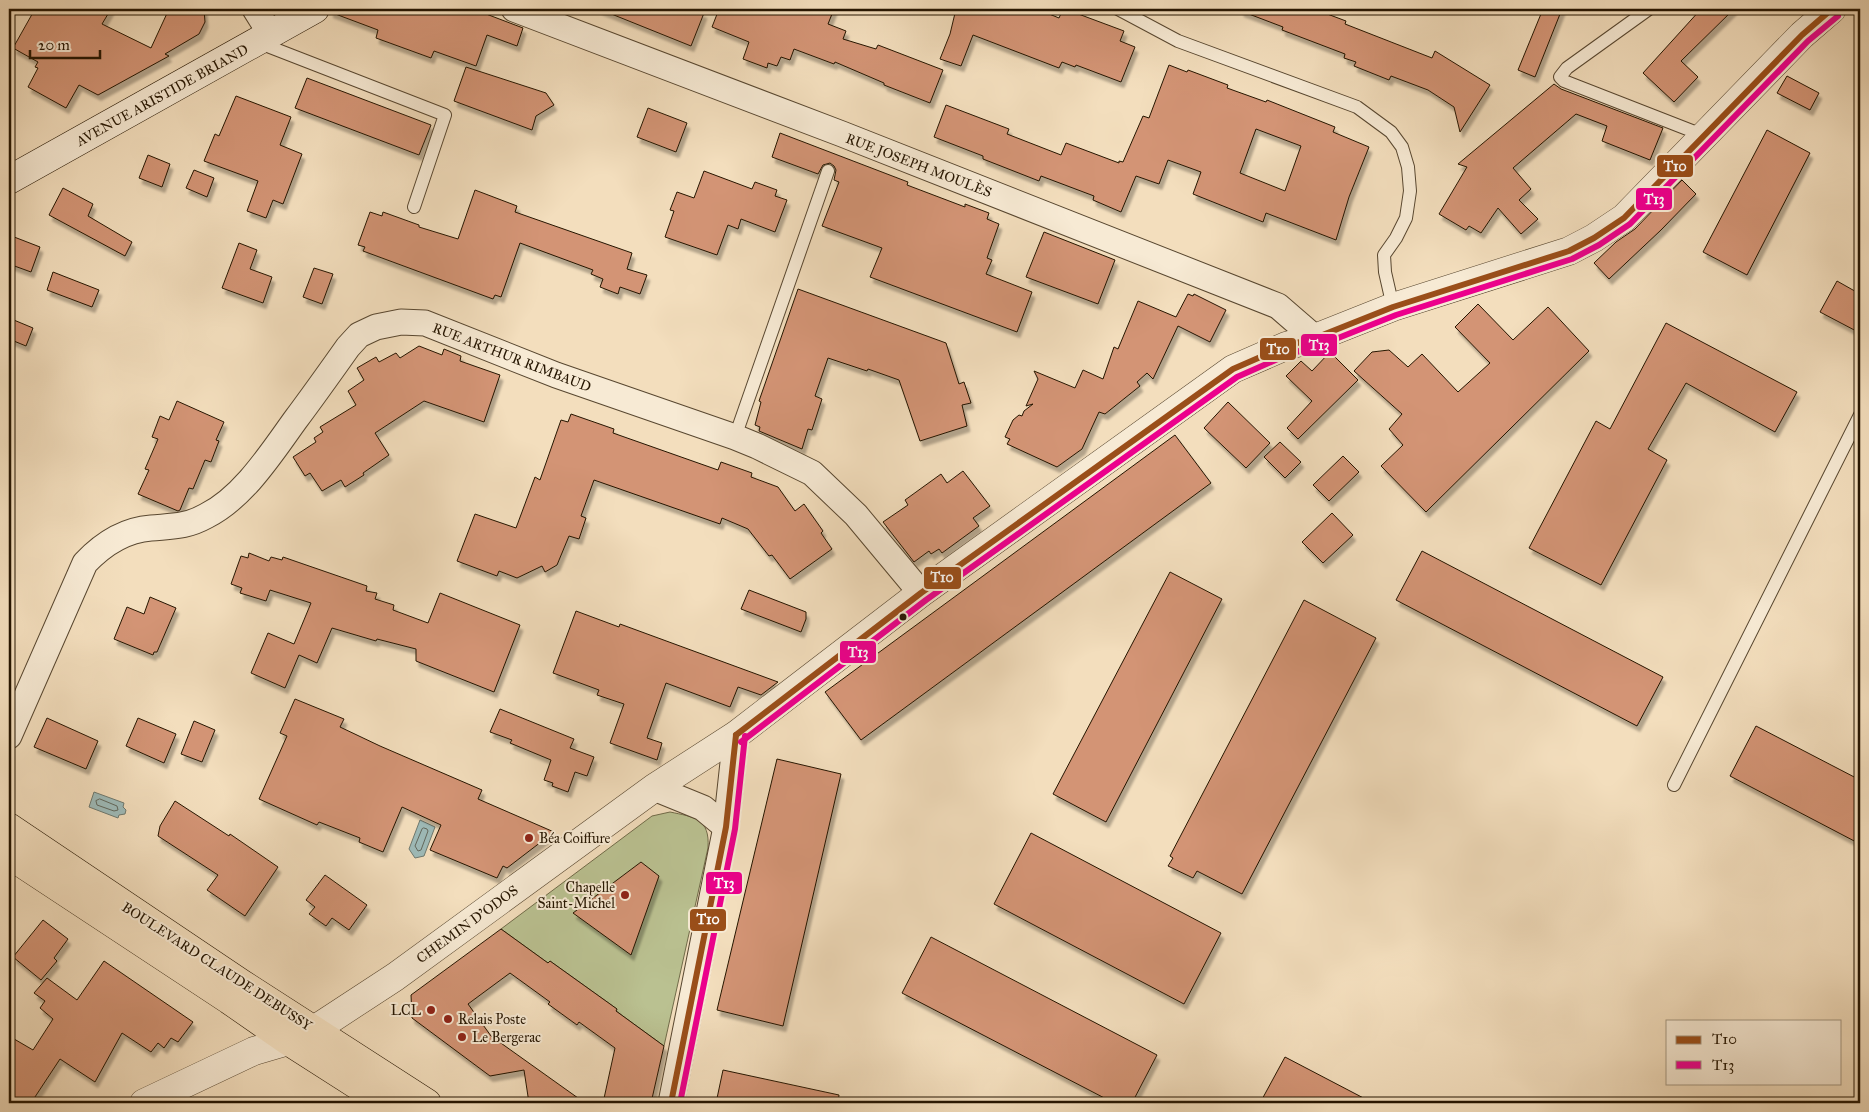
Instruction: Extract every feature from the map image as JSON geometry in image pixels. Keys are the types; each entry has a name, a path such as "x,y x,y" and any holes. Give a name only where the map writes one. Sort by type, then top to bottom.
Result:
{"main road":[{"name":"BOULEVARD CLAUDE DEBUSSY","path":"9,827 232,978 426,1103"},
{"name":"BOULEVARD CLAUDE DEBUSSY","path":"9,855 288,1041 385,1103"}],"street":[{"path":"255,9 263,38"},
{"name":"AVENUE ARISTIDE BRIAND","path":"9,180 315,9"},
{"name":"RUE JOSEPH MOULÈS","path":"514,9 842,134 1278,306 1315,338"},
{"name":"CHEMIN D'ODOS","path":"144,1103 254,1051 288,1041 314,1030 395,977 654,788 736,735 921,593 1233,369 1286,346 1315,338 1393,307 1569,251 1594,238 1624,218 1802,35 1832,9"},
{"name":"RUE ARTHUR RIMBAUD","path":"9,736 86,563 100,547 122,535 152,527 164,528 188,525 209,515 228,501 257,474 348,347 359,335 376,327 401,322 425,323 556,375 734,436 812,473 856,515 921,593"},
{"path":"671,1103 726,827 736,735"},
{"path":"654,788 703,808 726,827"}],"lane":[{"path":"1118,9 1178,41 1357,107 1390,132 1402,147 1408,167 1410,191 1406,218 1396,238 1384,255 1385,272 1393,307"},
{"path":"1649,9 1567,68 1560,77 1564,81 1705,136"},
{"path":"263,38 444,115 414,207"},
{"path":"734,436 828,171"},
{"path":"1674,785 1860,415"}],"green space":[{"path":"670,812 699,821 706,830 708,848 664,1046 616,1011 617,1009 501,929 652,816"}],"water":[{"path":"94,792 124,803 125,814 119,815 118,818 89,807"},
{"path":"420,820 435,827 424,856 415,858 409,849"}],"building":[{"path":"35,9 111,9 102,24 151,48 169,9 204,9 205,22 199,34 165,54 169,56 98,95 79,85 66,108 28,87 38,68 35,67 38,62 13,48"},
{"path":"331,9 473,9 523,28 517,46 487,35 476,66 434,51 431,58 376,38 378,30 330,12"},
{"path":"599,9 693,9 704,13 691,46"},
{"path":"719,9 834,9 828,24 846,31 843,39 876,49 878,45 943,70 930,103 884,85 884,83 835,62 834,64 794,49 790,60 781,57 777,66 768,63 767,68 743,59 749,42 712,27"},
{"path":"956,9 1037,9 1059,18 1063,9 1065,9 1124,31 1120,41 1135,47 1121,82 1076,65 1075,67 1062,62 1059,68 973,35 961,66 940,59 950,34"},
{"path":"1241,9 1314,9 1346,21 1345,24 1432,58 1435,51 1490,85 1460,132 1454,107 1428,90 1391,76 1389,80 1354,66 1356,62 1344,58 1345,54 1282,30 1283,27 1241,11"},
{"path":"1543,9 1562,9 1535,77 1518,70"},
{"path":"1701,9 1734,9 1681,61 1698,77 1674,102 1643,73"},
{"path":"1169,65 1187,72 1188,70 1228,85 1227,88 1266,102 1267,100 1335,127 1333,132 1369,147 1349,197 1336,240 1266,213 1263,222 1193,194 1201,172 1168,160 1159,184 1136,176 1121,212 1093,200 1094,196 1041,176 1039,181 934,137 946,105 1009,129 1007,134 1061,155 1066,143 1119,163 1119,161 1123,162 1143,116 1149,118","holes":["1256,129 1301,146 1285,191 1240,173"]},
{"path":"466,67 546,93 554,105 536,116 532,130 454,101"},
{"path":"1787,76 1819,93 1810,110 1777,93"},
{"path":"307,78 431,125 419,155 295,108"},
{"path":"1554,84 1561,89 1663,128 1650,160 1602,141 1607,126 1576,114 1513,168 1531,189 1519,200 1538,219 1521,234 1498,208 1481,233 1469,226 1466,230 1439,214 1467,167 1458,164"},
{"path":"236,96 291,117 280,145 302,154 283,204 273,200 266,218 247,211 258,181 204,161 215,134 219,136"},
{"path":"648,108 687,123 676,152 637,137"},
{"path":"1767,130 1810,153 1747,275 1703,252"},
{"path":"780,133 908,182 907,185 965,207 965,204 989,213 987,219 999,224 987,258 992,260 986,274 1032,292 1017,332 870,277 882,248 822,226 839,182 834,180 836,170 834,166 830,163 823,165 818,174 772,157"},
{"path":"148,155 170,164 162,187 139,178"},
{"path":"194,170 214,178 207,197 186,188"},
{"path":"704,171 752,189 755,182 777,190 775,196 787,200 775,232 741,219 738,229 728,225 717,255 665,237 674,211 670,210 677,192 694,198"},
{"path":"1682,180 1696,194 1609,279 1594,263 1616,242 1635,229"},
{"path":"63,188 93,204 88,216 132,242 125,256 49,215"},
{"path":"475,190 517,206 515,212 632,253 627,269 647,275 640,294 620,287 618,294 600,287 603,279 591,274 593,270 520,243 501,297 495,295 493,299 363,251 365,247 358,245 370,212 382,216 383,212 419,225 419,227 458,239"},
{"path":"1044,232 1115,260 1098,304 1026,277"},
{"path":"9,235 40,247 31,272 9,264"},
{"path":"239,243 257,250 250,269 272,277 263,303 222,288"},
{"path":"314,268 333,274 322,304 303,297"},
{"path":"53,272 99,290 92,307 47,290"},
{"path":"1837,281 1860,294 1860,333 1820,312"},
{"path":"798,289 946,343 959,384 964,382 971,403 962,405 967,426 920,441 899,380 828,358 815,396 822,399 812,430 808,429 802,449 759,431 760,427 755,425 761,402 759,401"},
{"path":"1188,294 1193,296 1194,294 1226,310 1210,342 1178,326 1153,379 1147,373 1137,382 1140,386 1105,414 1099,412 1082,449 1057,467 1007,444 1010,439 1005,437 1013,420 1019,415 1022,416 1024,411 1033,404 1026,406 1038,379 1034,371 1075,388 1083,370 1103,379 1114,347 1118,349 1138,301 1176,317"},
{"path":"1478,304 1513,340 1548,307 1589,351 1426,512 1381,466 1403,445 1389,429 1402,414 1354,371 1372,352 1389,350 1408,367 1422,354 1458,392 1490,363 1455,327"},
{"path":"9,318 33,328 26,346 9,339"},
{"path":"1666,323 1797,392 1775,432 1686,383 1648,449 1667,460 1601,585 1529,548 1596,421 1610,429"},
{"path":"419,346 442,355 444,349 461,356 460,361 500,375 484,422 424,401 375,433 389,455 345,487 341,480 322,491 310,473 305,476 293,457 316,442 314,438 323,432 320,427 356,405 348,391 364,380 357,368 376,357 379,362 396,353 400,358"},
{"path":"1330,352 1358,380 1298,439 1287,428 1312,401 1286,376 1301,361 1312,371"},
{"path":"177,401 224,422 216,440 219,441 211,462 205,460 193,489 189,488 178,511 138,494 149,470 145,469 158,439 152,437 160,416 169,420"},
{"path":"1228,402 1270,443 1246,468 1204,428"},
{"path":"571,414 614,429 613,433 718,470 721,462 752,473 751,477 778,487 795,511 804,504 823,531 821,533 832,549 790,579 772,555 769,556 748,529 722,518 720,524 594,480 581,516 586,518 579,539 569,536 557,565 545,572 542,566 517,578 499,571 497,576 457,561 475,514 516,528 535,477 540,480 561,420 568,422"},
{"path":"1175,435 1211,483 861,740 825,692"},
{"path":"1280,442 1301,462 1285,478 1264,457"},
{"path":"1343,456 1359,472 1329,501 1313,485"},
{"path":"963,471 990,506 973,518 979,526 942,553 939,549 931,554 929,551 914,562 883,522 908,505 905,500 941,474 947,483"},
{"path":"1332,513 1353,535 1323,563 1302,542"},
{"path":"1422,551 1663,677 1637,726 1396,600"},
{"path":"249,553 269,561 271,557 282,560 283,557 367,586 366,591 377,593 375,599 394,605 393,610 428,623 440,593 520,625 494,692 416,661 416,649 377,639 376,641 332,628 317,663 299,655 285,688 251,673 268,633 294,644 311,603 270,590 266,601 240,593 242,588 231,584 241,556 248,558"},
{"path":"1170,572 1222,599 1106,822 1053,794"},
{"path":"749,590 806,612 806,619 801,632 741,609"},
{"path":"150,597 176,608 157,652 154,652 153,655 114,639 127,607 144,614"},
{"path":"1304,600 1376,638 1242,894 1197,871 1193,878 1168,866 1173,858 1170,856"},
{"path":"576,611 619,627 620,624 778,682 761,695 738,687 730,707 666,683 647,738 662,743 657,760 610,743 624,704 597,695 599,690 553,673"},
{"path":"295,699 344,719 340,727 482,790 478,799 554,832 507,868 503,866 497,878 430,850 441,825 402,807 383,852 359,842 360,838 319,822 317,825 259,799 287,736 280,733"},
{"path":"500,709 574,739 570,748 594,757 587,776 575,772 568,792 552,786 553,783 544,780 551,760 510,743 512,740 490,732"},
{"path":"47,718 98,741 86,769 34,747"},
{"path":"138,718 176,734 164,763 126,746"},
{"path":"194,721 215,730 202,762 181,754"},
{"path":"1756,726 1860,780 1860,844 1730,776"},
{"path":"777,759 841,774 783,1026 717,1010"},
{"path":"175,801 229,836 230,834 278,867 245,916 207,890 218,875 158,836 160,826"},
{"path":"1031,833 1221,933 1184,1004 994,904"},
{"name":"Chapelle Saint-Michel","path":"641,862 659,876 631,955 573,913"},
{"path":"325,875 367,905 349,930 332,918 326,926 309,914 315,907 306,900"},
{"path":"43,920 68,939 54,958 57,961 41,980 13,957"},
{"path":"501,929 617,1009 616,1011 664,1046 651,1103 603,1103 615,1048 579,1022 577,1025 548,1004 550,1002 510,973 468,1004 491,1036 585,1103 529,1103 524,1070 490,1076 412,1018 411,995"},
{"path":"931,937 1157,1055 1132,1103 1114,1103 902,993"},
{"path":"104,961 193,1022 178,1042 171,1038 164,1048 158,1043 151,1052 122,1033 95,1082 60,1059 31,1103 9,1103 9,1036 33,1050 53,1019 40,1008 45,1001 34,993 47,978 77,1000"},
{"path":"1285,1057 1373,1103 1260,1103"},
{"path":"723,1070 839,1095 838,1103 716,1103"}],"transit line":[{"name":"T10","path":"736,735 921,593 1233,369 1286,346 1315,338 1393,307 1569,251 1594,238 1624,218 1802,35 1832,9"},
{"name":"T13","path":"741,742 926,600 1237,377 1289,354 1318,346 1396,315 1572,259 1599,245 1630,224 1808,41 1838,16"},
{"name":"T10","path":"671,1103 726,827 736,735"},
{"name":"T13","path":"680,1103 735,829 745,736"}],"place":[{"name":"Béa Coiffure","path":"529,838"},
{"name":"Chapelle Saint-Michel","path":"625,895"},
{"name":"LCL","path":"431,1010"},
{"name":"Relais Poste","path":"448,1019"},
{"name":"Le Bergerac","path":"462,1037"}]}
